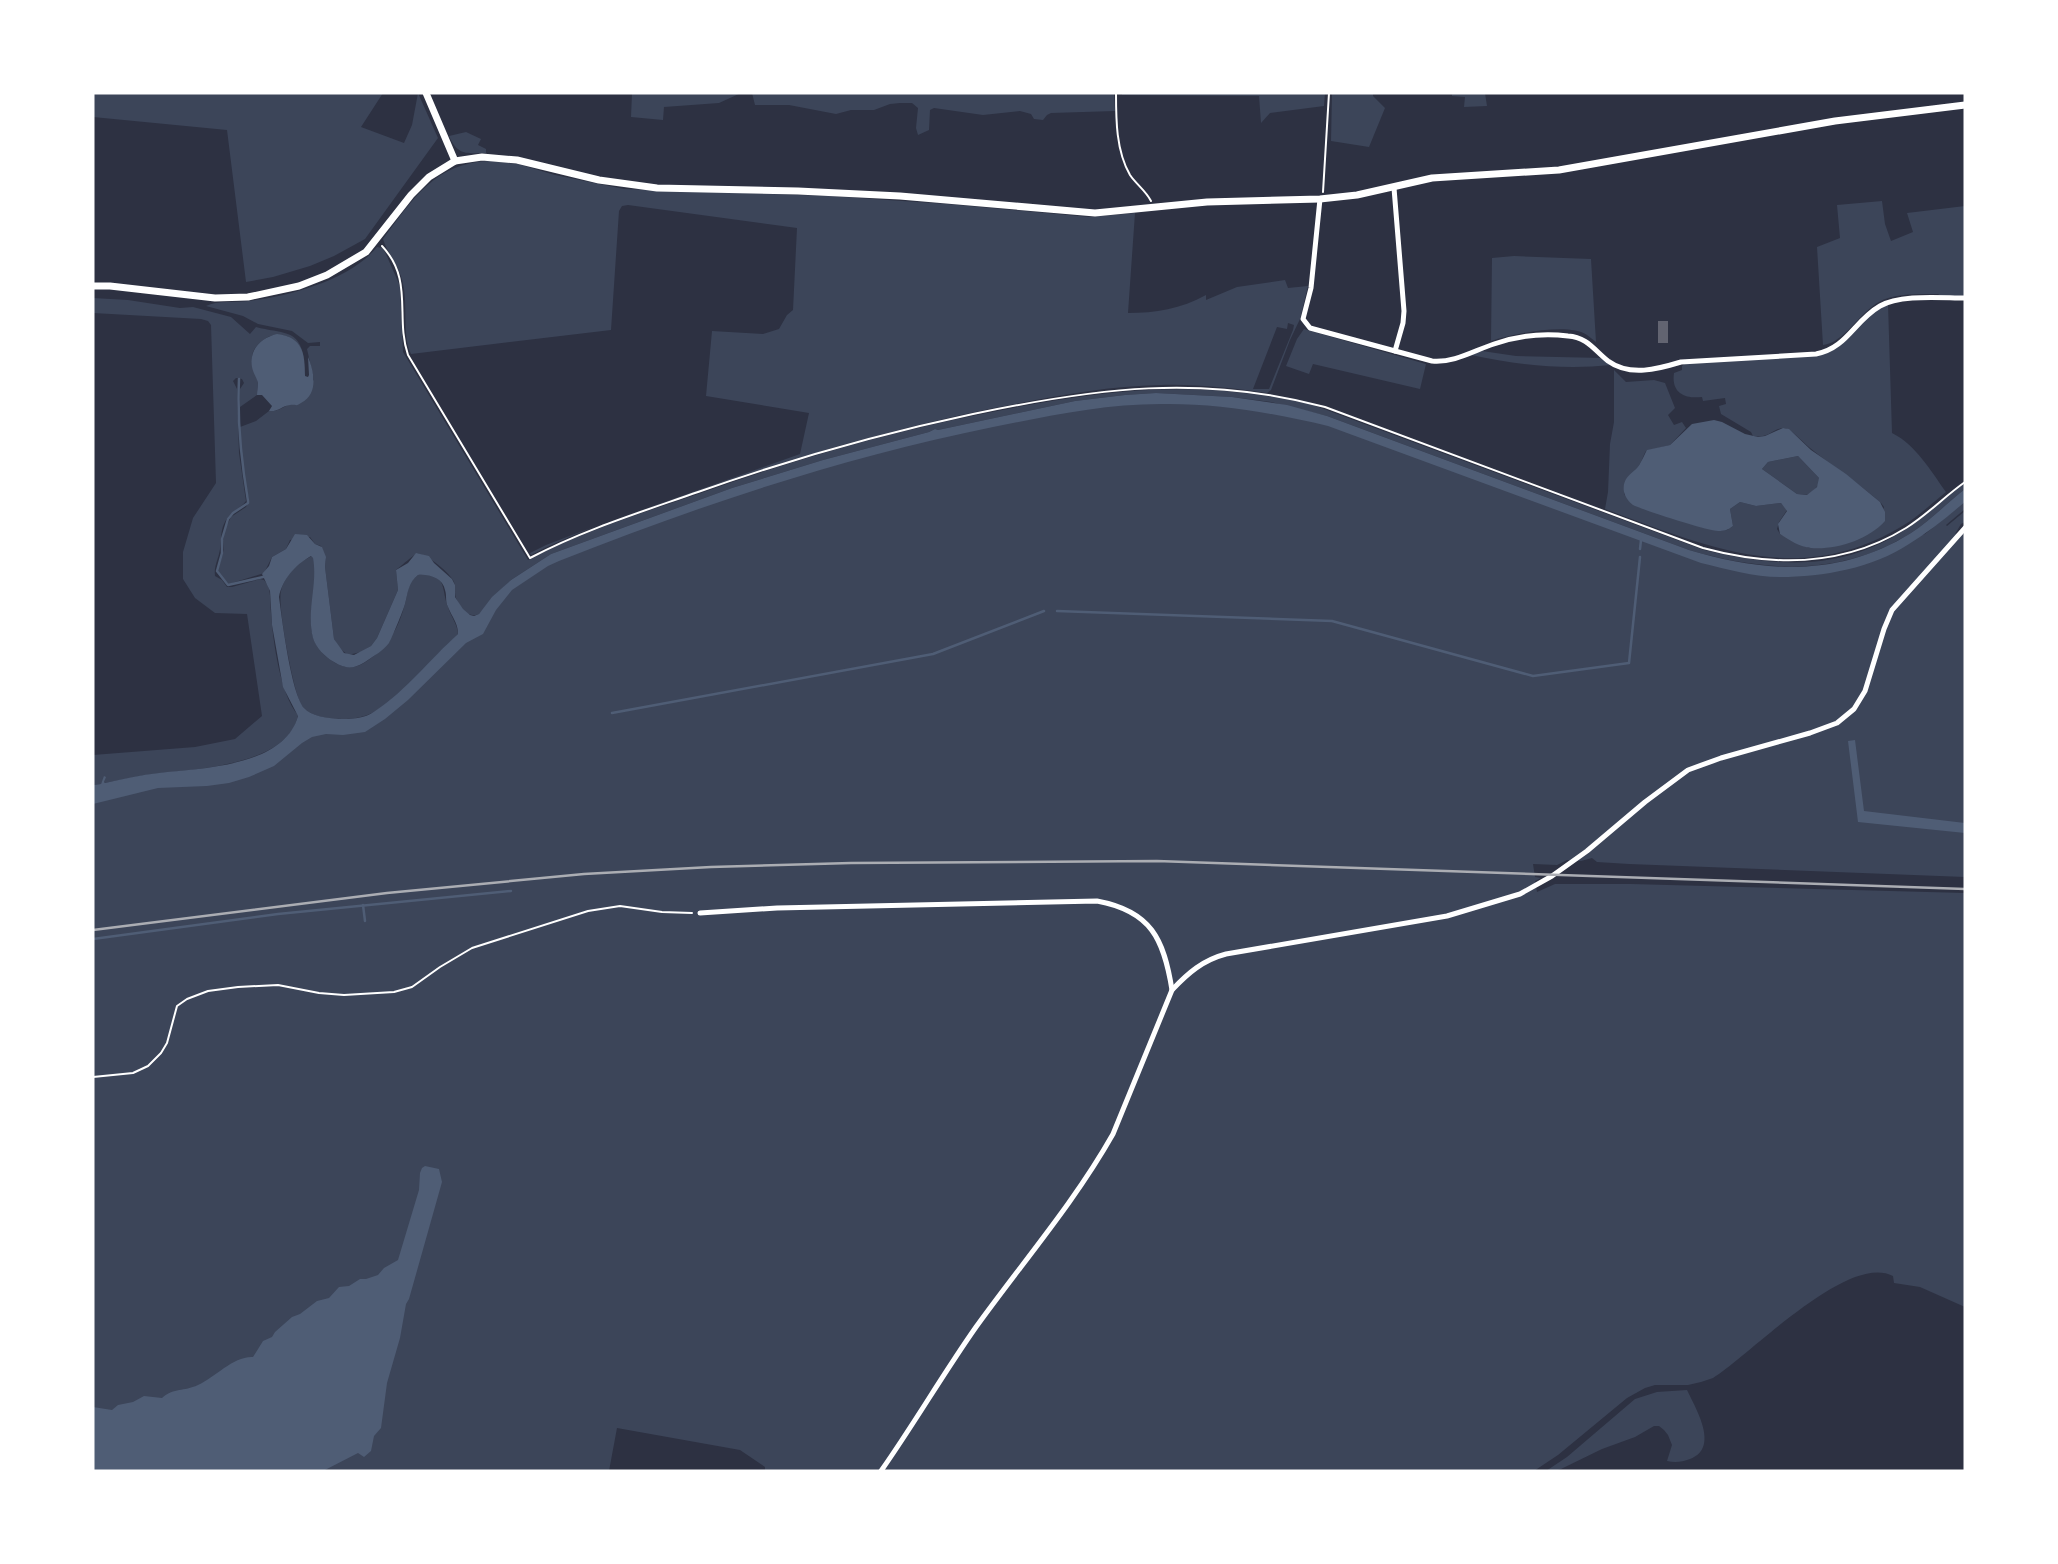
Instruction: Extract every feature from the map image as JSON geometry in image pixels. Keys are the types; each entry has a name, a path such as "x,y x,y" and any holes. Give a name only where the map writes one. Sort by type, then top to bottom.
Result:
{"street":[{"path":"426,93 455,161"},
{"path":"93,286 203,298 248,297 299,286 327,275 359,257 377,240 429,177 455,161 482,157 504,158 599,180 657,188 900,196 1085,213 1206,202 1320,199 1432,178 1578,167 1835,121 1965,106"},
{"path":"1394,187 1404,311 1395,351"},
{"path":"1320,199 1311,288 1303,316 1304,322 1310,328 1432,361 1443,362 1503,341 1543,335 1571,336 1587,342 1613,364 1637,370 1662,369 1681,362 1816,354 1827,352 1840,344 1871,312 1884,304 1896,300 1965,298"},
{"path":"881,1471 974,1329 1066,1207 1100,1156 1121,1116 1172,990 1200,964 1213,957 1447,916 1500,902 1552,876 1688,770 1837,723 1854,709 1865,691 1892,610 1965,528"},
{"path":"700,912 1097,901 1126,908 1146,923 1164,953 1172,990"}],"path":[{"path":"1116,93 1117,123 1125,164 1135,182 1150,198 1152,206"},
{"path":"1320,199 1324,181 1329,93"},
{"path":"377,240 391,255 402,289 404,344 408,355 530,558 566,541 659,506 860,440 1023,403 1148,387 1189,387 1272,394 1325,407 1703,548 1756,560 1792,562 1822,559 1874,545 1911,524 1965,482"},
{"path":"93,1077 133,1073 148,1066 167,1043 177,1006 208,991 278,985 344,995 394,992 412,986 472,948 588,911 620,905 662,912 700,912"}],"shaded area":[{"path":"93,93 383,93 361,127 404,143 412,125 418,93 438,138 365,239 310,266 246,282 227,130 93,117"},
{"path":"632,93 741,93 719,103 664,107 663,120 631,117"},
{"path":"752,93 1114,93 1115,111 1051,113 1043,120 1034,119 1031,114 1020,111 983,115 934,108 930,110 929,130 918,135 918,108 912,103 890,104 874,110 851,110 836,114 789,105 755,105"},
{"path":"1122,93 1325,93 1324,106 1270,113 1261,123 1259,96"},
{"path":"1332,93 1373,93 1385,108 1369,147 1331,141"},
{"path":"1452,93 1485,93 1487,106 1464,107 1465,97 1452,96"},
{"path":"466,132 481,139 478,145 486,149 486,153 463,152 456,147 449,136"},
{"path":"491,161 518,164 555,175 624,189 829,196 1090,217 1135,213 1128,313 1168,309 1206,295 1206,300 1237,287 1285,280 1288,288 1308,286 1300,319 1271,390 1267,393 1201,386 1139,386 1075,393 1010,405 837,447 615,519 800,454 809,413 706,396 712,331 763,334 779,329 793,310 797,228 622,206 619,211 611,330 411,354 408,347 403,284 383,239 427,185 455,168","holes":["1288,323 1294,325 1269,389 1253,389 1277,327 1287,329"]},
{"path":"1882,201 1885,224 1891,241 1913,232 1907,213 1965,206 1965,296 1916,294 1885,299 1872,307 1838,339 1823,345 1817,247 1840,238 1837,205"},
{"path":"377,247 385,252 400,286 403,352 528,560 613,523 840,448 946,421 1025,406 1107,393 1147,390 1228,391 1313,405 1704,550 1757,560 1808,562 1857,553 1906,529 1965,483 1965,489 1911,533 1857,557 1830,564 1802,566 1746,563 1689,550 1327,416 1271,402 1232,397 1156,393 1125,395 1075,401 935,429 732,488 551,554 511,580 475,615 465,612 460,605 455,596 454,582 448,574 431,560 417,554 396,570 398,590 377,638 361,652 348,655 339,648 334,639 326,559 321,546 315,544 310,537 290,540 286,549 272,557 264,573 229,584 218,570 224,550 225,529 231,517 246,507 249,501 242,462 240,427 256,421 269,411 288,405 314,380 307,349 310,346 320,346 320,342 308,343 292,331 258,324 243,316 206,306 265,299 318,284 351,269"},
{"path":"1514,256 1591,259 1596,342 1587,335 1567,329 1526,333 1491,341 1492,258"},
{"path":"93,298 180,308 193,307 231,317 250,334 256,327 294,337 302,349 304,359 289,337 271,336 253,351 257,395 240,407 240,389 244,383 242,379 236,378 233,381 237,389 239,453 246,501 223,525 215,567 215,576 227,587 260,579 268,585 278,667 286,694 298,715 291,732 277,745 259,755 237,762 105,783 105,776 101,784 93,785 93,755 195,747 235,739 262,716 247,614 215,613 195,598 183,579 183,552 193,518 216,483 211,325 201,319 93,313"},
{"path":"1888,304 1892,433 1916,451 1946,492 1915,518 1866,544 1828,555 1791,558 1717,548 1605,509 1614,422 1614,370 1626,382 1654,380 1665,383 1675,408 1668,415 1674,425 1682,422 1686,428 1670,445 1646,451 1626,480 1624,494 1629,501 1639,507 1720,531 1733,526 1730,509 1740,502 1756,506 1781,503 1787,510 1779,522 1777,529 1780,534 1809,548 1844,544 1876,529 1884,507 1881,503 1794,433 1784,428 1763,436 1753,436 1751,432 1721,414 1719,406 1726,404 1725,398 1703,401 1702,397 1685,396 1677,390 1674,373 1682,370 1685,363 1816,356 1838,347 1869,316"},
{"path":"1304,329 1426,364 1420,389 1313,364 1309,374 1286,366"},
{"path":"277,334 292,339 301,348 305,376 308,377 308,357 314,382 311,394 301,403 269,411 272,406 262,395 257,395 258,383 252,355 257,345"},
{"path":"1482,351 1516,356 1602,358 1611,365 1541,366 1471,355"},
{"path":"1156,393 1232,397 1287,405 1327,416 1689,550 1746,563 1802,567 1857,557 1911,533 1965,489 1965,502 1916,539 1895,552 1864,565 1813,575 1760,576 1701,563 1328,426 1266,413 1203,405 1139,405 1076,411 938,439 828,468 719,502 559,561 512,590 496,610 483,634 466,643 408,700 365,732 312,737 274,766 229,783 158,788 93,804 93,785 101,784 104,776 105,783 239,762 276,746 290,733 298,716 283,687 272,625 270,591 262,574 272,557 286,549 295,534 307,535 322,547 326,557 334,639 344,653 354,655 371,646 377,638 398,590 396,570 408,563 416,553 429,556 452,579 455,597 463,609 474,616 511,580 551,554 732,488 935,429 1075,401","holes":["311,556 313,638 327,658 347,667 359,665 387,646 410,585 418,575 431,576 444,586 447,605 458,634 408,684 371,714 353,719 324,717 311,713 299,700 288,655 279,597 283,585 295,568"]},
{"path":"1208,400 1343,425 1689,552 1776,572 1839,565 1925,534 1965,502 1965,509 1946,525 1965,511 1965,522 1955,534 1965,530 1965,877 1629,864 1597,862 1592,858 1581,861 1567,860 1557,865 1533,864 1535,877 1541,878 1535,881 1537,892 1555,884 1631,884 1965,893 1965,1307 1920,1287 1894,1283 1893,1276 1874,1273 1851,1279 1800,1309 1713,1378 1688,1385 1655,1385 1627,1398 1558,1455 1534,1471 765,1471 765,1467 740,1450 617,1428 609,1471 93,1471 93,789 169,779 272,755 287,742 374,717 533,568 702,503 951,431 1112,401"},
{"path":"1714,420 1758,437 1783,428 1789,429 1811,450 1880,502 1885,512 1885,521 1870,534 1851,542 1811,548 1799,545 1780,534 1778,524 1787,511 1781,503 1756,506 1740,502 1730,509 1733,526 1718,531 1633,505 1625,496 1624,484 1647,450 1670,445 1692,424","holes":["1798,456 1819,478 1817,487 1807,495 1797,494 1762,469 1768,462"]},
{"path":"1798,456 1819,478 1819,484 1810,495 1797,494 1762,469 1768,462"},
{"path":"607,522 531,555 530,553 546,545"},
{"path":"312,556 316,579 312,634 318,647 328,658 347,667 367,661 387,643 396,629 414,578 418,575 434,576 442,583 458,634 395,697 365,716 325,718 308,711 299,698 291,668 280,599 285,580 302,562"},
{"path":"1855,740 1864,811 1965,823 1965,833 1858,822 1848,741"},
{"path":"425,1166 439,1169 442,1182 406,1304 400,1338 387,1383 381,1428 374,1436 371,1451 364,1457 358,1453 323,1471 93,1471 93,1407 112,1410 118,1405 144,1396 162,1398 171,1392 198,1385 232,1363 253,1357 263,1341 272,1337 292,1317 317,1301 329,1298 339,1287 378,1275 398,1260 419,1190 420,1173"},
{"path":"1687,1390 1700,1417 1705,1437 1699,1454 1679,1462 1667,1461 1672,1445 1664,1430 1654,1426 1561,1469 1546,1471 1567,1457 1635,1399 1657,1392"}],"building":[{"path":"1658,321 1668,321 1668,343 1658,343"}],"waterway":[{"path":"239,379 240,440 248,503 228,519 217,571 228,585 263,577"},
{"path":"1640,549 1641,540"},
{"path":"1057,611 1332,621 1533,676 1629,663 1640,557"},
{"path":"612,713 933,654 1044,611"},
{"path":"93,939 278,914 511,891"},
{"path":"363,905 365,921"}],"railway":[{"path":"93,930 387,893 584,874 851,863 1157,861 1965,889"}]}
